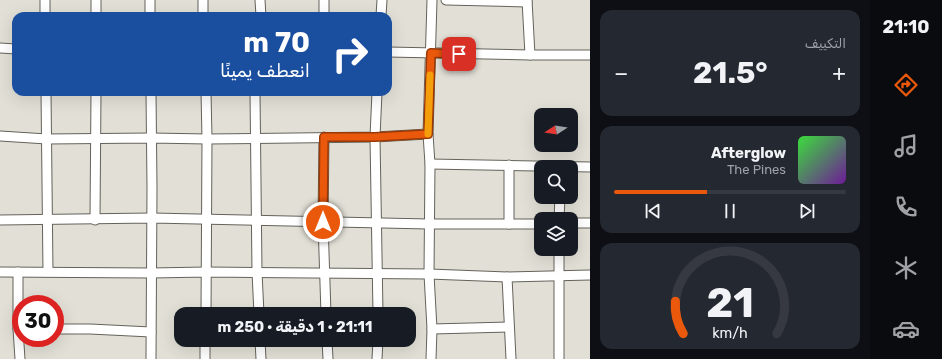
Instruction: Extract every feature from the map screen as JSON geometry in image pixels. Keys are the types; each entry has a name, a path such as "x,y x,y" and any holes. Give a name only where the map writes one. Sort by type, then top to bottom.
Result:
{"street":[{"path":"45,0 45,12"},
{"path":"96,0 96,12"},
{"path":"150,0 150,12"},
{"path":"203,0 203,12"},
{"path":"260,0 260,12"},
{"path":"324,0 324,12"},
{"path":"381,12 382,0"},
{"path":"431,359 432,329 429,274 430,164 428,134 432,0"},
{"path":"446,0 526,1 530,55"},
{"path":"0,48 12,49"},
{"path":"392,52 590,55"},
{"path":"46,96 48,272"},
{"path":"95,220 96,96"},
{"path":"150,359 152,274 151,96"},
{"path":"206,96 206,307"},
{"path":"255,96 256,221 259,307"},
{"path":"377,96 375,137 378,307"},
{"path":"0,136 47,139 207,139 375,137 428,134"},
{"path":"324,137 323,222 326,307"},
{"path":"430,164 534,166"},
{"path":"509,165 509,224"},
{"path":"578,167 590,167"},
{"path":"0,220 95,220 152,218 429,224 534,224"},
{"path":"578,223 590,224"},
{"path":"559,359 560,256"},
{"path":"0,272 152,274 257,272 429,274 507,277 590,276"},
{"path":"18,272 19,295"},
{"path":"507,277 511,359"},
{"path":"432,329 509,327"},
{"path":"64,329 151,332"},
{"path":"20,347 20,359"},
{"path":"205,359 206,347"},
{"path":"260,347 261,359 271,359"},
{"path":"327,347 328,359"},
{"path":"378,347 378,359"}],"slow traffic":[{"path":"428,134 430,75"}],"route":[{"path":"323,222 324,137 375,137 428,134 431,53 459,54"}]}
